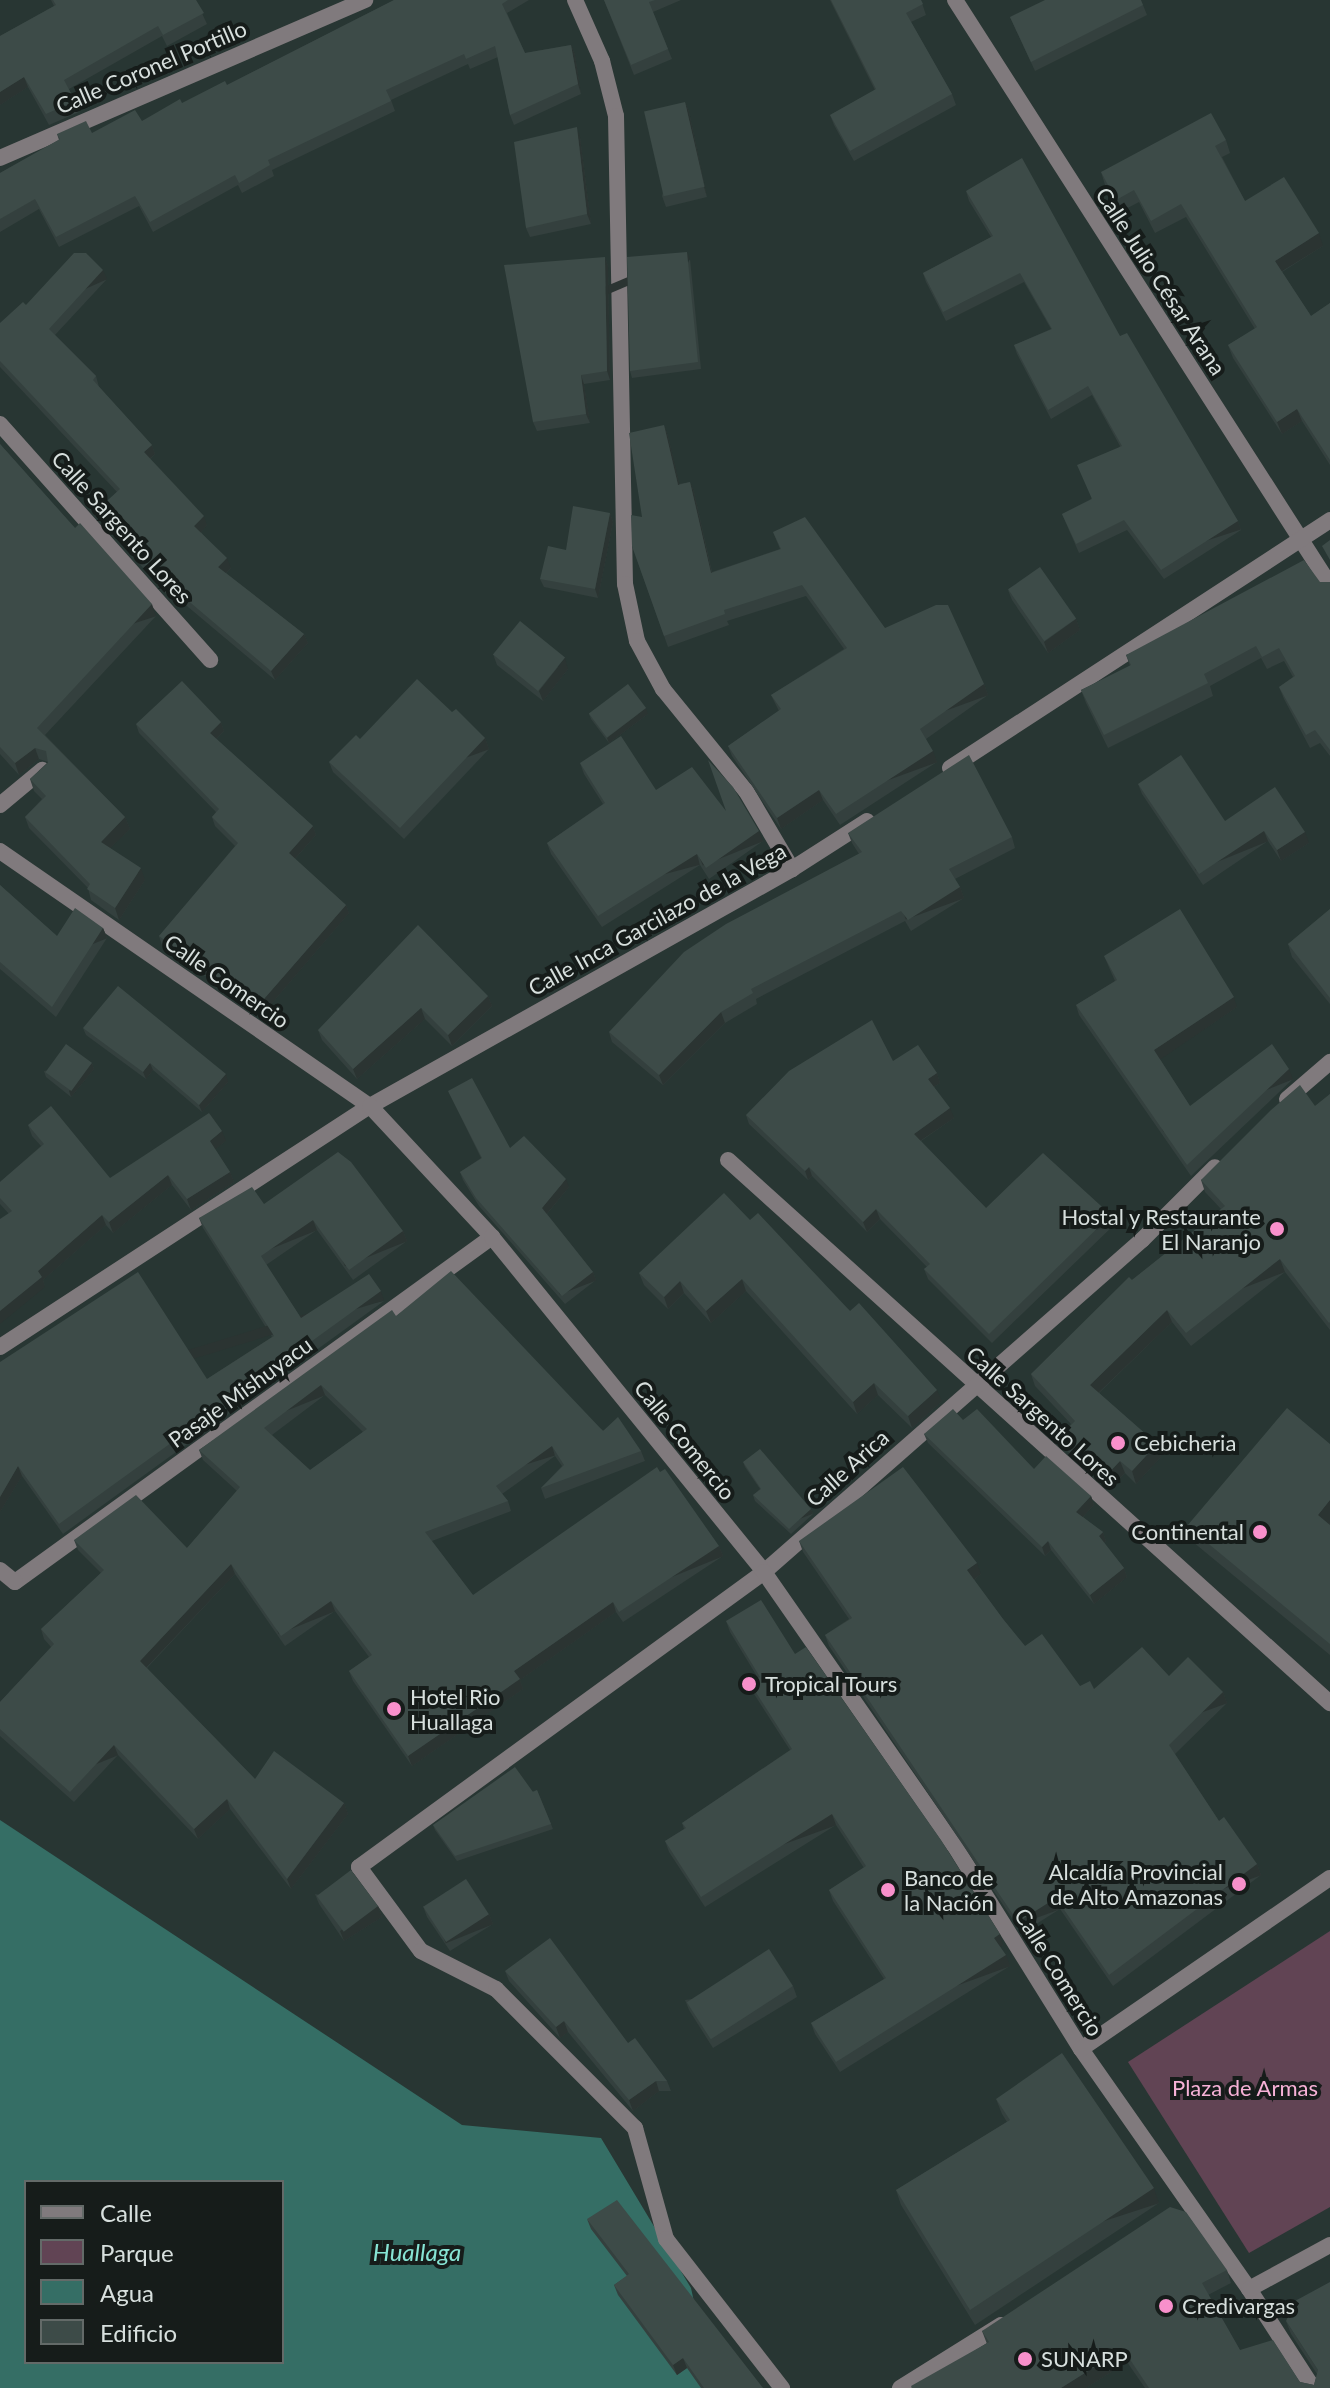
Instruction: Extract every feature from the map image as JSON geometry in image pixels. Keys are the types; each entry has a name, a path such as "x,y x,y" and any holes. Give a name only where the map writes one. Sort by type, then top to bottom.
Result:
{"street":[{"name":"Calle Coronel Portillo","path":"0,158 365,0"},
{"path":"575,0 602,61 616,116 625,584 637,641 663,689 746,791 792,869"},
{"name":"Calle Julio César Arana","path":"955,0 1330,585"},
{"name":"Calle Sargento Lores","path":"0,424 210,660"},
{"path":"940,775 1302,542 1330,520"},
{"path":"0,805 42,770"},
{"name":"Calle Inca Garcilazo de la Vega","path":"0,1347 370,1106 792,869 886,809"},
{"name":"Calle Comercio","path":"0,851 370,1106 492,1237 764,1572 954,1845 1180,2204 1249,2289 1313,2388"},
{"path":"1268,1114 1330,1062"},
{"name":"Calle Arica","path":"782,2388 666,2239 635,2128 496,1989 421,1951 359,1867 764,1572 973,1384 1142,1240 1226,1156"},
{"name":"Calle Sargento Lores","path":"728,1160 1330,1703"},
{"name":"Pasaje Mishuyacu","path":"0,1570 15,1582 492,1237"},
{"path":"1081,2049 1330,1878"},
{"path":"1249,2289 1330,2245"},
{"path":"900,2388 1016,2316"}],"green space":[{"name":"Plaza de Armas","path":"1330,1931 1330,2207 1249,2253 1128,2062"}],"water":[{"name":"Huallaga","path":"0,1820 462,2125 601,2138 691,2288 706,2357 724,2388 0,2388"}],"building":[{"path":"53,0 196,0 204,13 163,35 158,26 64,80 75,101 46,114 24,77 0,92 0,36 56,5"},
{"path":"394,0 508,0 502,4 525,53 571,45 578,84 510,115 495,46 466,59 464,54 386,90 391,101 268,160 270,165 239,183 235,175 150,222 135,196 56,237 35,199 0,219 0,173 60,139 57,134 86,121 92,133 135,110 142,121 180,99 182,103 225,81 227,85"},
{"path":"604,0 655,0 649,2 668,49 631,65"},
{"path":"831,0 921,0 923,4 906,13 952,94 850,151 830,115 876,89"},
{"path":"1045,0 1141,0 1143,5 1031,62 1010,17"},
{"path":"685,102 705,187 664,196 644,111"},
{"path":"1211,113 1226,140 1215,146 1245,201 1284,177 1319,233 1275,261 1311,316 1330,303 1330,460 1297,409 1277,422 1228,345 1257,327 1181,204 1151,221 1134,190 1116,200 1101,172"},
{"path":"577,127 587,214 526,228 514,142"},
{"path":"1022,158 1120,336 1127,333 1238,521 1161,570 1124,520 1076,544 1062,514 1092,499 1077,465 1122,446 1088,386 1048,410 1014,345 1052,329 1020,273 943,312 923,273 993,236 966,191"},
{"path":"687,252 698,362 630,371 627,257"},
{"path":"74,253 86,253 103,270 49,329 96,376 93,380 152,445 144,452 204,516 194,526 227,558 218,567 304,634 271,671 172,587 168,590 97,510 120,489 0,361 0,323 23,302 26,305"},
{"path":"605,257 607,371 581,375 586,414 533,422 504,265"},
{"path":"664,425 678,485 690,482 711,573 781,549 773,532 805,517 885,628 936,605 948,605 984,684 920,729 933,751 836,814 819,790 777,818 728,746 781,709 771,695 847,648 802,585 724,610 725,614 664,636 632,546 631,515 642,517 629,433"},
{"path":"0,444 75,528 80,523 152,604 37,728 125,817 101,842 141,868 115,908 87,889 90,884 25,817 46,796 30,779 48,763 46,751 35,748 15,763 0,747"},
{"path":"573,506 610,513 595,589 540,579 548,546 566,550"},
{"path":"1330,540 1330,560 1322,546"},
{"path":"1304,560 1320,582 1330,582 1330,750 1315,730 1306,735 1279,687 1295,676 1279,648 1262,657 1256,646 1204,674 1208,683 1104,735 1081,690 1131,665 1126,655"},
{"path":"1040,567 1076,619 1044,641 1008,589"},
{"path":"520,621 565,658 538,691 493,654"},
{"path":"417,679 452,712 456,709 485,738 400,828 329,762 356,735 360,739"},
{"path":"182,681 221,722 210,733 313,826 289,853 346,905 257,1007 159,936 238,843 212,817 219,809 136,724"},
{"path":"628,684 646,708 607,737 589,713"},
{"path":"621,736 656,790 692,767 726,811 708,760 733,787 759,831 706,868 697,854 598,916 547,843 605,803 580,763"},
{"path":"969,755 1012,837 949,869 960,887 908,920 901,911 751,989 753,993 721,1012 659,1075 609,1032 684,952 726,924 862,852 848,833"},
{"path":"1181,755 1225,821 1275,787 1305,832 1277,850 1264,831 1199,874 1138,784"},
{"path":"0,885 57,936 75,908 103,928 52,1007 0,962"},
{"path":"1180,909 1234,997 1154,1050 1190,1106 1272,1044 1289,1069 1187,1165 1076,1005 1117,980 1104,956"},
{"path":"1330,909 1330,998 1288,944"},
{"path":"418,925 488,996 448,1035 421,1008 353,1069 318,1030"},
{"path":"118,986 226,1074 199,1105 150,1063 143,1072 83,1028"},
{"path":"872,1020 893,1061 918,1045 937,1073 928,1079 950,1108 914,1134 986,1208 1043,1153 1111,1215 989,1334 924,1269 930,1264 876,1209 863,1222 809,1167 805,1171 746,1115 789,1071"},
{"path":"66,1044 92,1063 71,1091 45,1072"},
{"path":"472,1078 510,1148 524,1136 566,1179 542,1208 593,1272 562,1296 476,1198 460,1172 482,1158 448,1091"},
{"path":"1300,1085 1315,1106 1330,1094 1330,1322 1280,1259 1186,1333 1167,1310 1090,1385 1157,1444 1132,1471 1120,1461 1105,1477 1060,1436 1075,1421 1031,1374 1129,1277 1132,1280 1225,1206 1201,1180"},
{"path":"51,1106 110,1178 209,1113 222,1131 210,1141 230,1172 187,1199 168,1175 109,1222 102,1215 38,1271 42,1277 0,1311 0,1219 12,1211 0,1198 0,1182 44,1144 28,1125"},
{"path":"338,1152 351,1162 403,1231 349,1270 313,1220 261,1256 301,1318 369,1274 381,1291 59,1524 18,1466 0,1497 0,1362 138,1272 207,1379 274,1336 199,1218 252,1187 264,1204"},
{"path":"724,1193 750,1220 758,1213 850,1311 859,1303 937,1390 908,1416 874,1383 853,1402 742,1279 706,1311 680,1281 664,1297 639,1273"},
{"path":"451,1271 603,1431 618,1417 641,1451 541,1488 564,1465 552,1446 496,1486 508,1501 425,1532 473,1595 657,1467 660,1472 665,1469 719,1546 619,1612 613,1602 514,1671 520,1679 408,1756 349,1671 372,1655 331,1601 281,1636 231,1564 140,1661 255,1779 274,1751 344,1803 287,1879 227,1799 194,1829 114,1745 70,1792 0,1729 0,1702 54,1644 41,1629 104,1570 74,1540 136,1495 187,1548 240,1487 199,1450 392,1310 396,1316","holes":["321,1385 367,1429 310,1470 264,1428"]},
{"path":"1287,1408 1330,1444 1330,1500 1318,1515 1330,1525 1330,1644 1187,1526"},
{"path":"953,1409 963,1420 977,1409 1034,1469 1046,1456 1091,1496 1076,1512 1103,1532 1099,1536 1124,1568 1090,1595 1048,1541 1042,1547 924,1434"},
{"path":"760,1449 811,1509 789,1529 753,1495 761,1489 743,1462"},
{"path":"903,1467 977,1563 967,1570 1003,1619 1025,1646 1042,1634 1080,1686 1090,1681 1094,1689 1142,1647 1169,1676 1188,1657 1223,1692 1169,1745 1219,1821 1224,1817 1257,1864 1109,1975 1056,1898 1018,1922 825,1635 852,1618 799,1541"},
{"path":"761,1600 795,1654 806,1647 941,1840 1000,1934 994,1938 1006,1955 836,2062 811,2023 886,1978 829,1890 866,1866 832,1814 701,1897 665,1841 686,1828 682,1823 792,1749 750,1683 760,1677 726,1621"},
{"path":"515,1767 533,1792 537,1790 551,1824 455,1856 433,1825"},
{"path":"351,1870 378,1906 344,1932 317,1896"},
{"path":"466,1879 489,1914 446,1942 423,1907"},
{"path":"550,1938 628,2043 635,2038 667,2081 656,2081 629,2100 564,2021 556,2027 505,1971"},
{"path":"769,1949 793,1986 711,2039 687,2002"},
{"path":"1062,2053 1154,2188 970,2310 896,2190 1010,2120 996,2099"},
{"path":"617,2200 763,2388 704,2388 683,2358 673,2365 614,2285 629,2274 587,2219"},
{"path":"1170,2207 1186,2212 1227,2270 1202,2283 1240,2350 1273,2340 1300,2382 1314,2385 1318,2370 1286,2321 1295,2301 1330,2282 1330,2388 1149,2388 1123,2349 1061,2388 912,2388 989,2342 982,2331"}],"place":[{"name":"Hostal y Restaurante El Naranjo","path":"1277,1229"},
{"name":"Cebicheria","path":"1118,1443"},
{"name":"Continental","path":"1260,1532"},
{"name":"Tropical Tours","path":"749,1684"},
{"name":"Hotel Rio Huallaga","path":"394,1709"},
{"name":"Alcaldía Provincial de Alto Amazonas","path":"1239,1884"},
{"name":"Banco de la Nación","path":"888,1890"},
{"name":"Credivargas","path":"1166,2306"},
{"name":"SUNARP","path":"1025,2359"}]}
